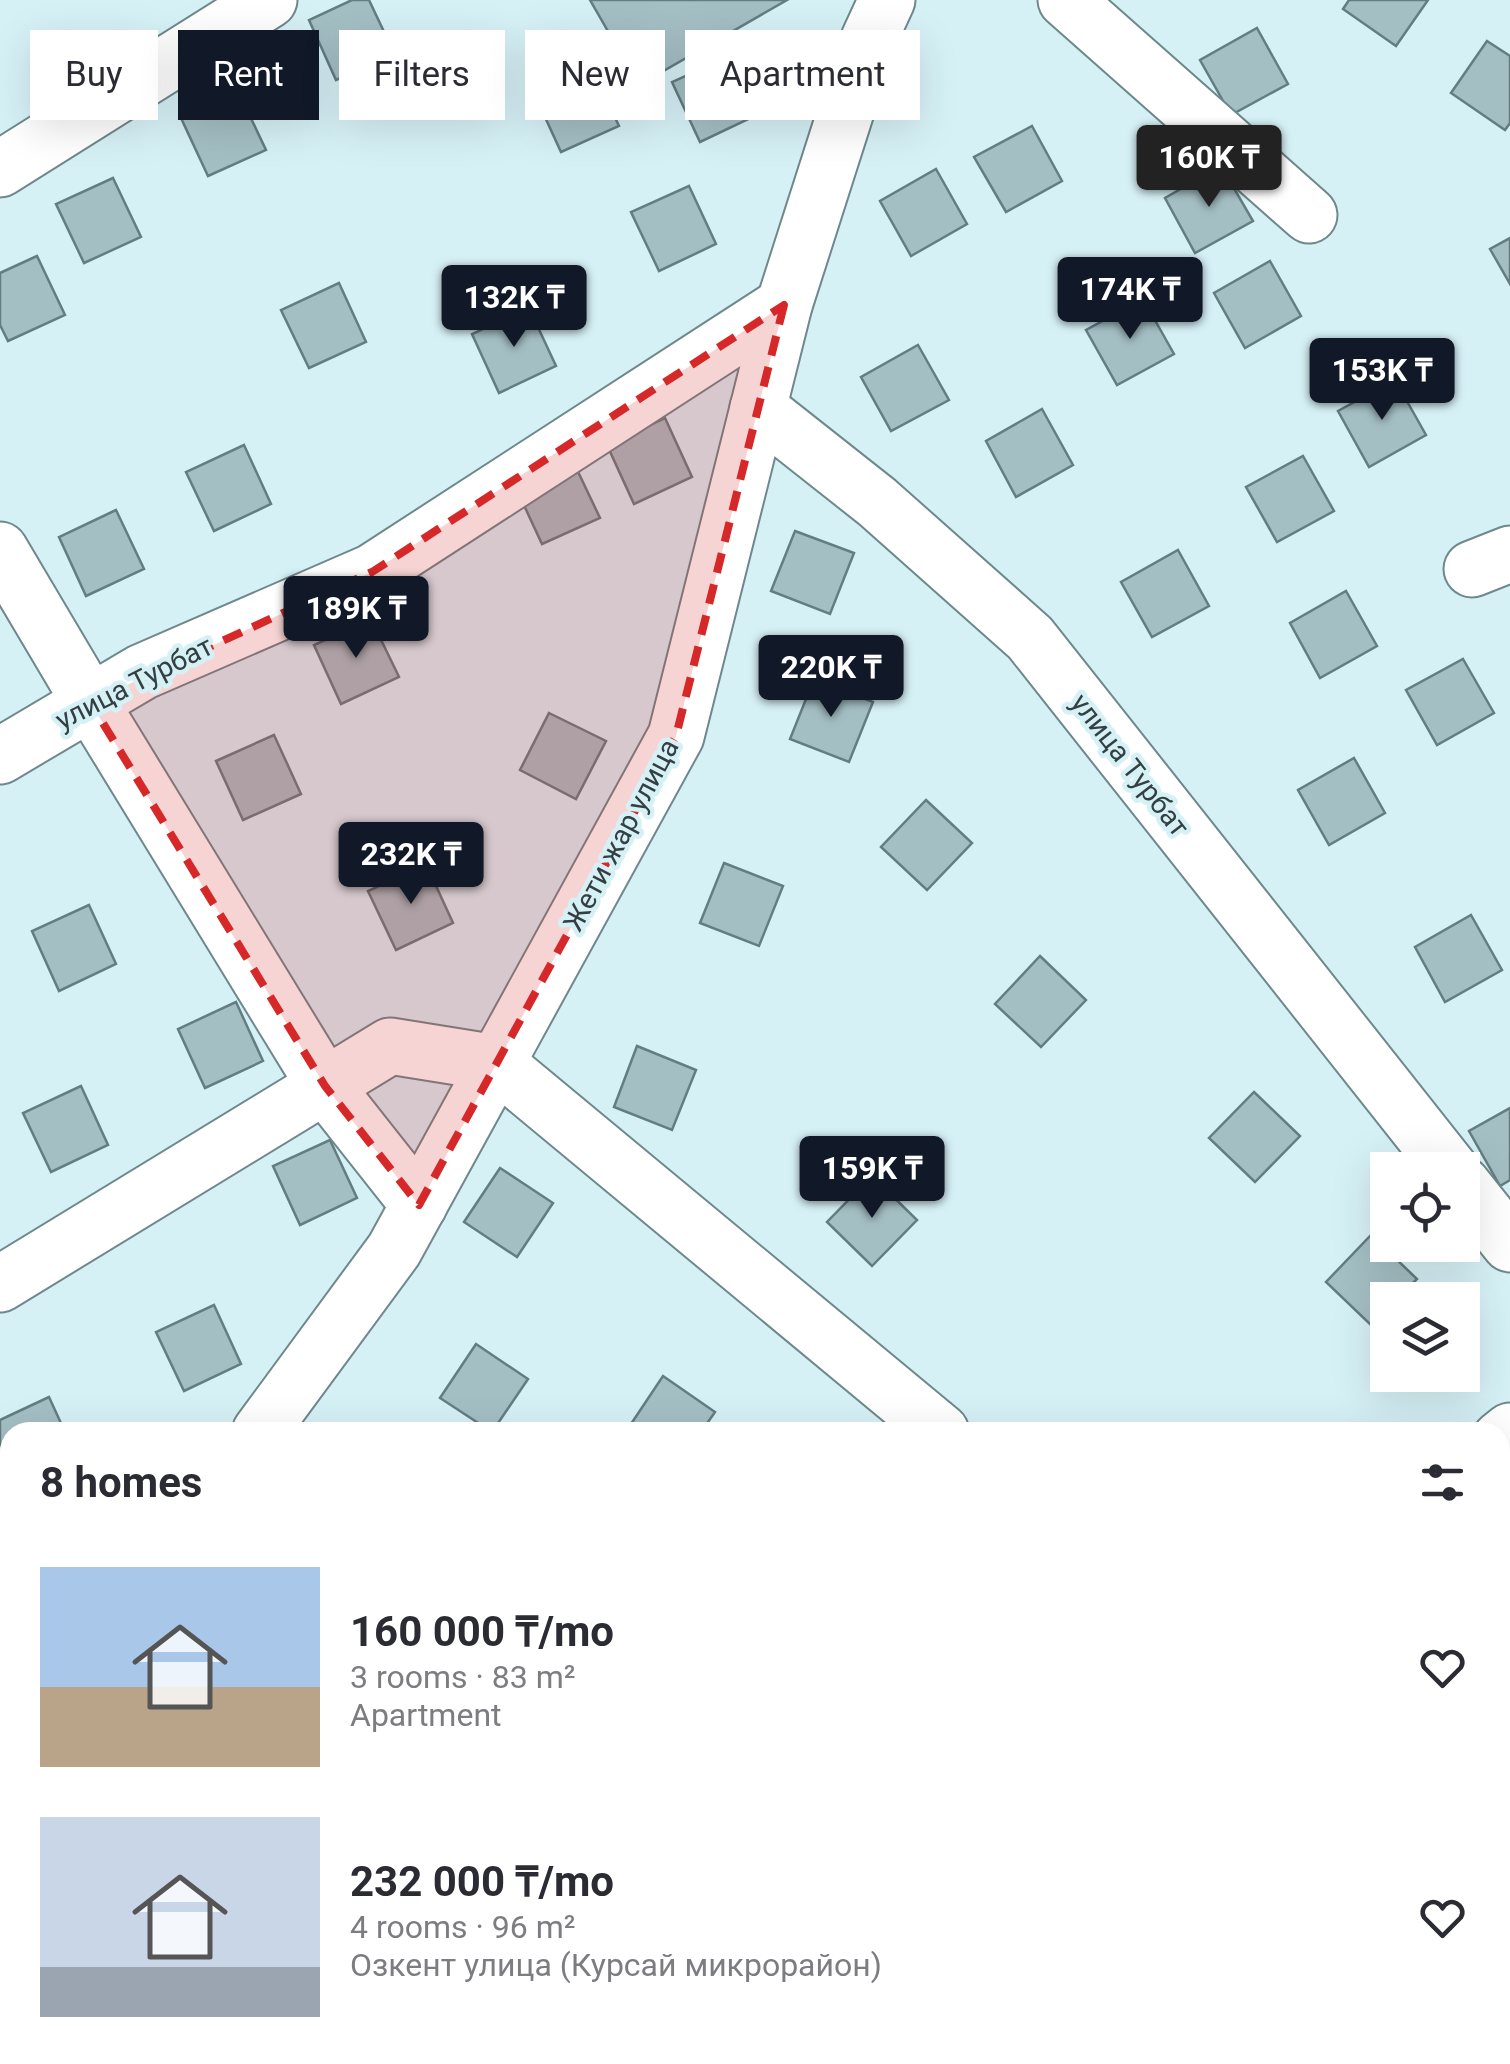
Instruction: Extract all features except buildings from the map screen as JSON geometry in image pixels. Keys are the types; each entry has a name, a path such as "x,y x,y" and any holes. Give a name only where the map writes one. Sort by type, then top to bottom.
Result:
{"street":[{"path":"0,169 270,0"},
{"name":"Жети жар улица","path":"267,1422 394,1250 676,736 784,305 869,38 887,0"},
{"path":"1066,0 1309,215"},
{"name":"улица Турбат","path":"0,756 142,672 372,572 784,305"},
{"name":"улица Турбат","path":"758,408 877,502 1030,638 1438,1152"},
{"path":"0,550 325,1086 420,1204"},
{"path":"0,1284 390,1046 496,1064 930,1422"},
{"path":"1480,1206 1510,1244"}],"highlighted area":[{"path":"784,305 676,736 419,1205 325,1086 90,702 372,572"}]}
